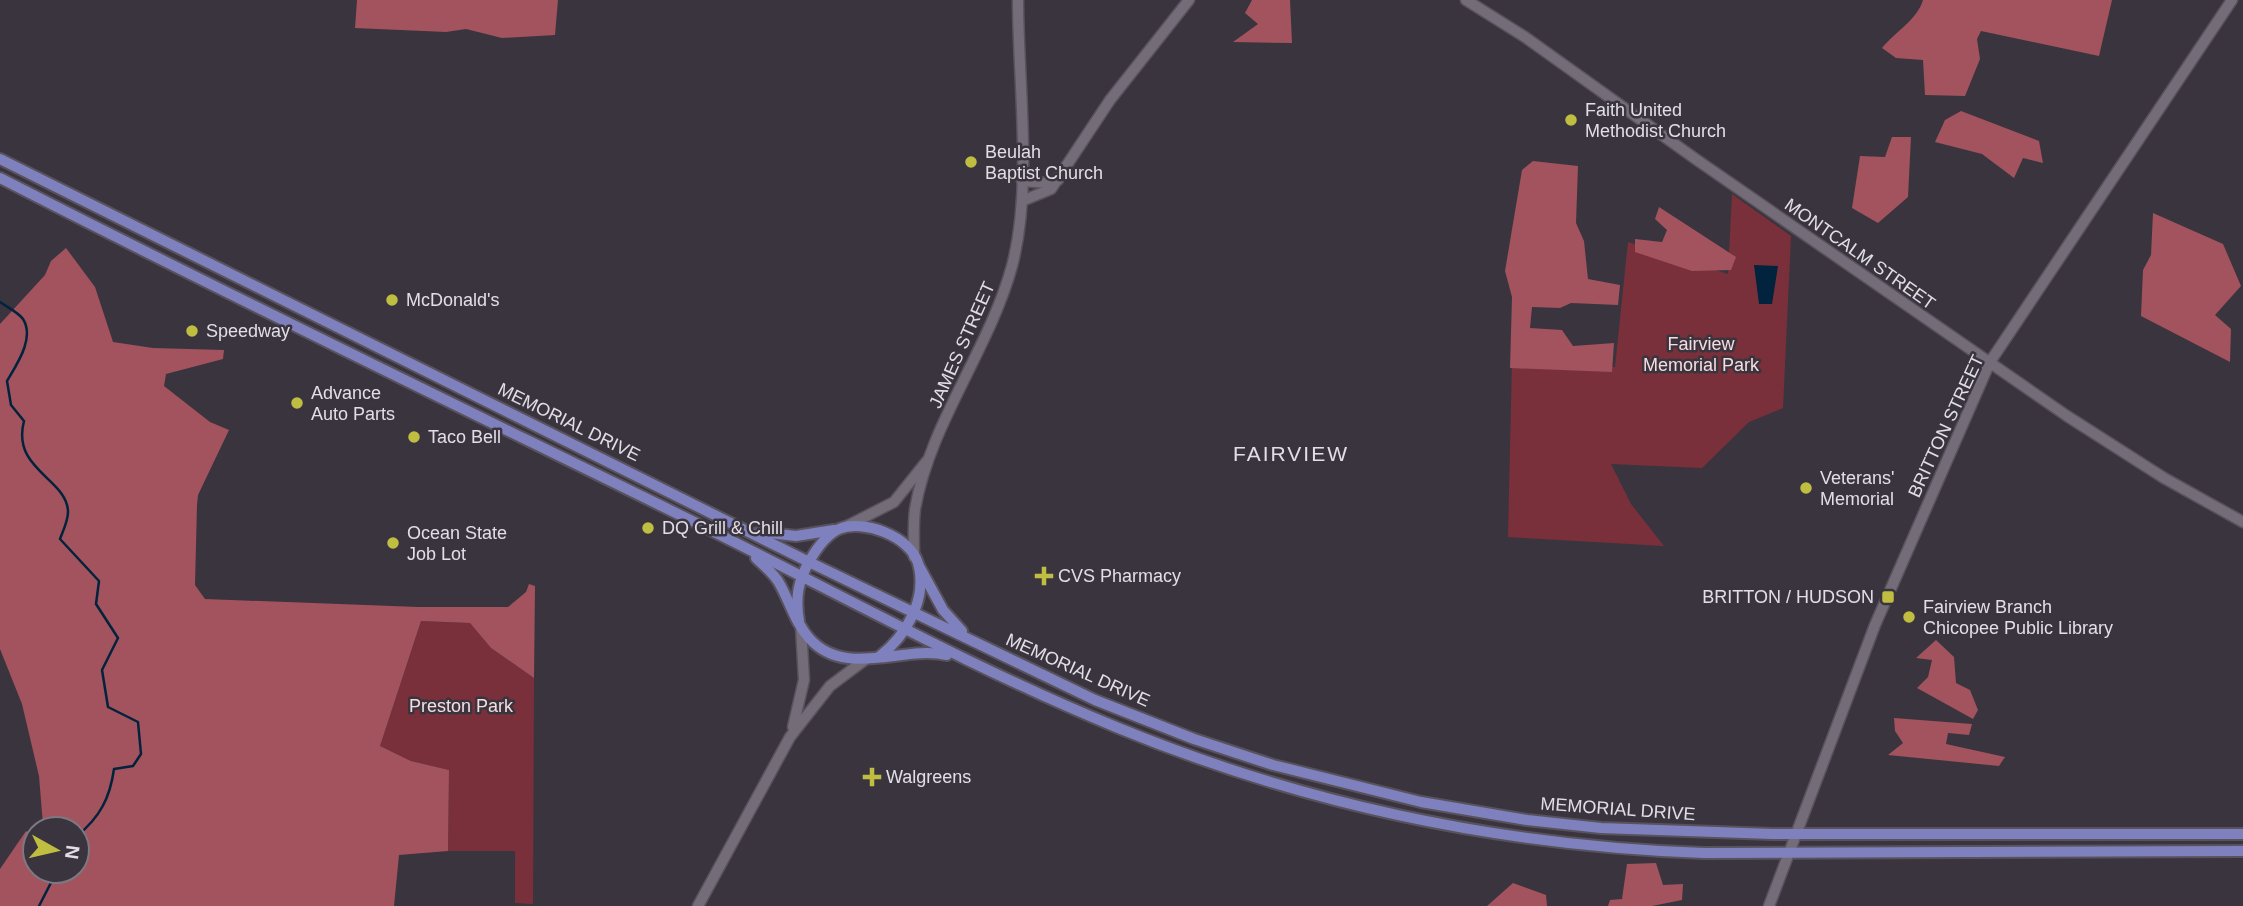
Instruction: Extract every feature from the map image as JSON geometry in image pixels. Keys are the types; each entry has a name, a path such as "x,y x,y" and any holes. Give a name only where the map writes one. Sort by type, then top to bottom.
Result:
{"main road":[{"name":"JAMES STREET","path":"916,560 915,508 929,459 1001,299 1012,264 1022,201 1018,0"},
{"path":"1022,201 1051,190 1110,100 1189,0"},
{"name":"MONTCALM STREET","path":"1466,0 1526,37 1697,160 1990,362 2164,478 2243,522"},
{"name":"BRITTON STREET","path":"1768,905 1875,625 1990,362 2232,0"},
{"name":"MEMORIAL DRIVE","path":"0,159 809,562 1101,703 1194,739 1273,765 1377,793 1492,815 1568,825 1668,832 1794,834 2243,834"},
{"name":"MEMORIAL DRIVE","path":"0,178 199,281 971,662 1094,718 1193,757 1271,782 1401,816 1501,834 1611,847 1704,853 2243,851"},
{"path":"1022,181 1048,183 1059,180"},
{"path":"409,384 415,365"},
{"name":"JAMES STREET","path":"841,529 894,502 929,459"},
{"path":"744,528 789,536 841,529 882,532 896,539 916,560 949,619 981,645"},
{"path":"790,737 804,680 796,595 801,577 820,544 841,529"},
{"path":"746,549 779,582 800,624 825,651 847,659 932,652 971,662"},
{"path":"879,657 895,644 914,611 919,590 916,560"},
{"path":"698,906 790,737 830,686 866,659"}],"green space":[{"name":"Fairview Memorial Park","path":"1732,194 1791,236 1783,408 1749,422 1702,468 1611,464 1631,504 1664,546 1508,537 1512,361 1615,367 1628,242 1728,274"},
{"name":"Preston Park","path":"421,621 470,623 491,648 534,678 533,904 515,903 515,851 448,851 449,770 411,761 380,746"}],"shaded area":[{"path":"357,0 558,0 555,35 502,38 466,29 446,32 355,28"},
{"path":"1252,0 1290,0 1292,43 1233,42 1258,24 1245,13"},
{"path":"1923,0 2112,0 2099,56 1981,31 1977,39 1980,59 1965,96 1925,95 1923,60 1896,58 1882,48 1911,20"},
{"path":"1961,111 2039,141 2043,163 2023,158 2014,178 1982,154 1935,142 1945,120"},
{"path":"1892,137 1911,137 1908,197 1878,223 1852,208 1860,156 1885,157"},
{"path":"1533,161 1578,166 1576,223 1584,241 1588,279 1620,285 1618,305 1571,303 1560,308 1532,307 1530,328 1562,330 1573,346 1614,343 1612,372 1510,368 1512,297 1505,271 1522,170"},
{"path":"1659,207 1736,257 1731,270 1692,271 1635,252 1635,239 1662,242 1667,230 1655,219"},
{"path":"2153,213 2223,244 2241,286 2215,315 2231,329 2230,362 2141,316 2143,270 2151,255"},
{"path":"66,248 95,287 113,342 153,348 224,350 223,359 166,374 164,386 210,422 229,430 198,495 195,585 205,599 418,607 508,607 526,592 529,584 535,586 534,678 491,648 470,623 421,621 380,746 411,761 449,770 448,851 399,855 394,906 0,906 0,869 21,838 21,885 91,885 91,815 42,815 39,776 22,704 0,649 0,324 45,275 51,261"},
{"path":"1936,640 1954,657 1956,683 1970,690 1978,710 1973,719 1917,688 1928,677 1932,660 1916,658"},
{"path":"1894,718 1972,724 1969,735 1948,733 1946,744 2005,757 1999,766 1888,755 1903,743 1895,731"},
{"path":"1656,863 1663,885 1683,884 1682,900 1652,906 1608,906 1610,900 1622,899 1627,864"},
{"path":"1513,883 1546,895 1547,906 1487,906"}],"water":[{"path":"1754,265 1778,266 1772,304 1759,304"}],"waterway":[{"path":"0,302 21,316 26,326 23,351 7,381 11,405 24,421 22,438 25,451 32,463 66,501 68,515 60,539 99,581 96,604 118,638 102,670 108,707 138,722 141,754 133,766 114,769 103,806 91,823"},
{"path":"39,906 50,885"}],"place":[{"name":"Faith United Methodist Church","path":"1571,120"},
{"name":"Beulah Baptist Church","path":"971,162"},
{"name":"McDonald's","path":"392,300"},
{"name":"Speedway","path":"192,331"},
{"name":"Advance Auto Parts","path":"297,403"},
{"name":"Taco Bell","path":"414,437"},
{"name":"Veterans' Memorial","path":"1806,488"},
{"name":"DQ Grill & Chill","path":"648,528"},
{"name":"Ocean State Job Lot","path":"393,543"},
{"name":"CVS Pharmacy","path":"1044,576"},
{"name":"BRITTON / HUDSON","path":"1888,597"},
{"name":"Fairview Branch Chicopee Public Library","path":"1909,617"},
{"name":"Walgreens","path":"872,777"}],"district":[{"name":"FAIRVIEW","path":"1291,453"}]}
